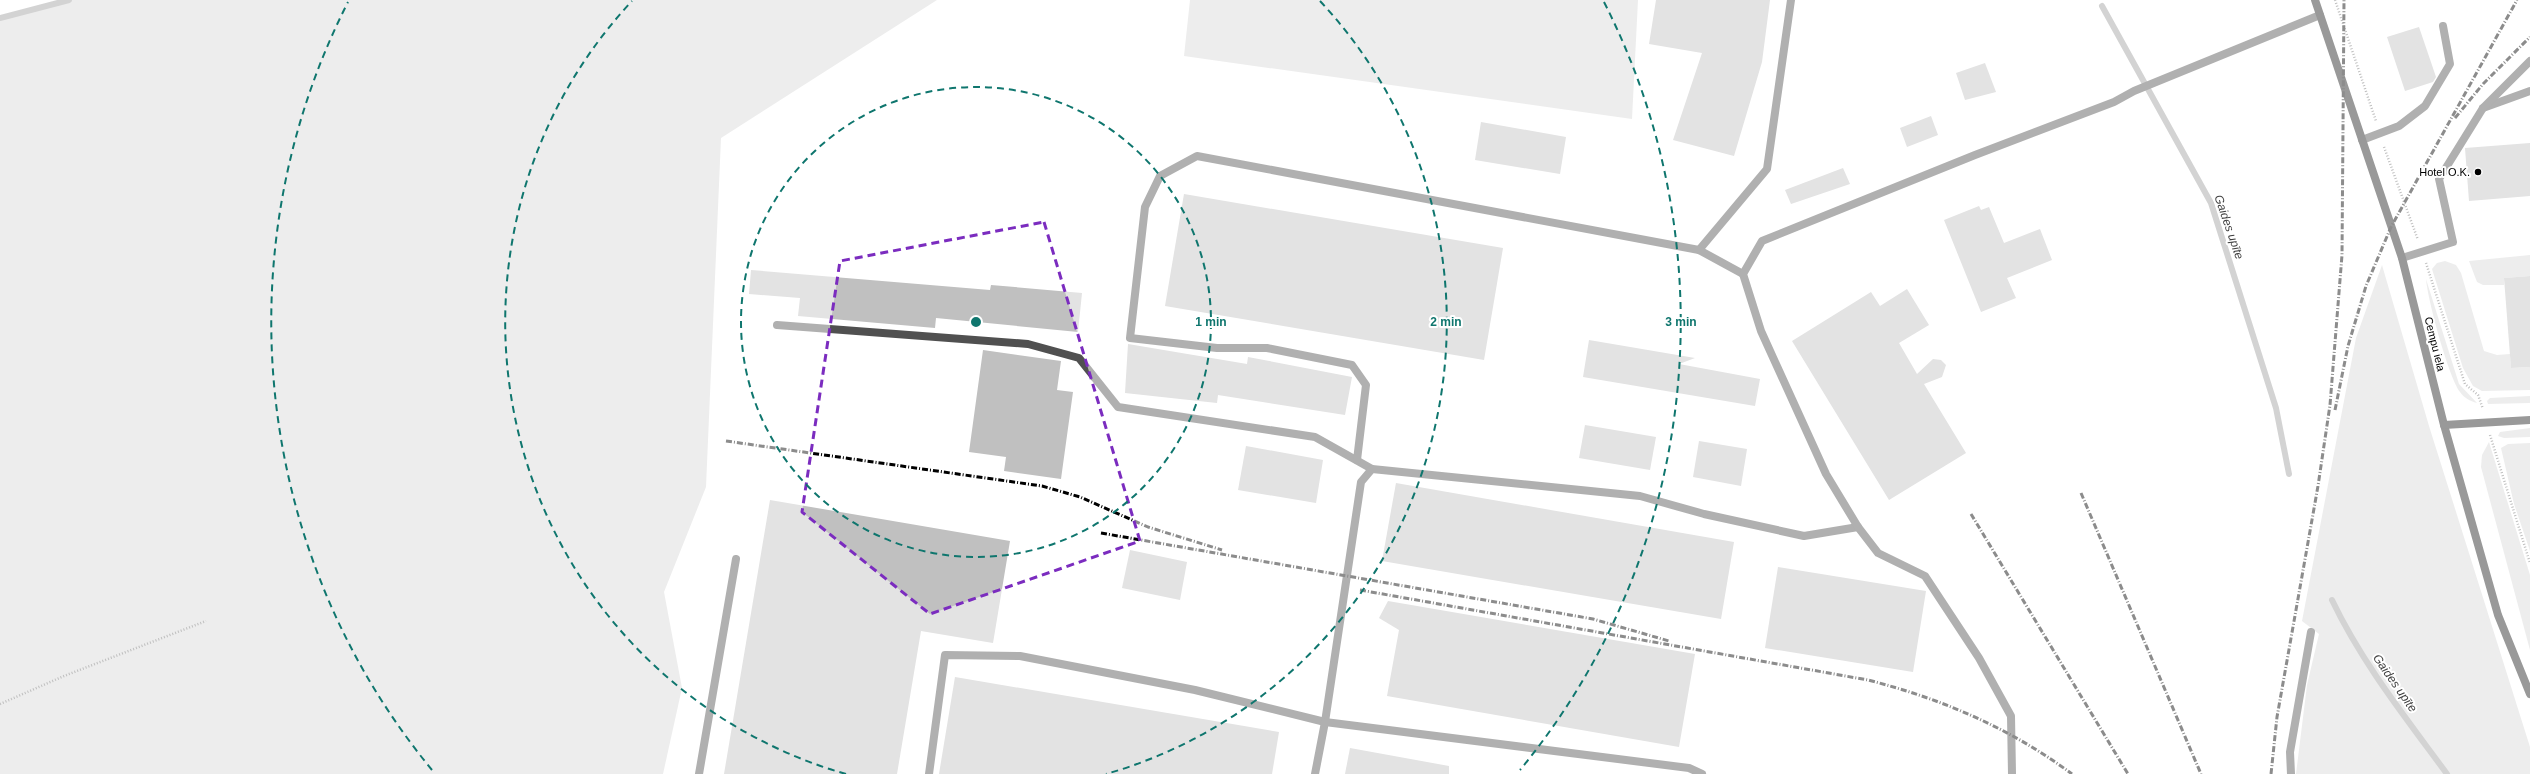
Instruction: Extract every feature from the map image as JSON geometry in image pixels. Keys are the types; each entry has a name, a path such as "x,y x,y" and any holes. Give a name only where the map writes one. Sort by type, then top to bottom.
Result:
{"main road":[{"name":"Cempu iela","path":"2315,0 2402,258 2444,425 2498,615 2530,694"},
{"path":"2444,425 2530,420"}],"street":[{"path":"1699,250 1767,169 1791,0"},
{"path":"1743,274 1762,241 1975,155 2114,102 2134,91 2320,15"},
{"path":"2362,140 2399,126 2425,106 2450,64 2443,26"},
{"path":"2402,258 2453,242 2439,179 2484,108 2530,61"},
{"path":"2484,108 2530,91"},
{"path":"1357,460 1366,385 1352,365 1267,348 1217,348 1130,338 1146,207 1160,176 1196,156 1699,250 1743,274 1761,331 1826,474 1858,527 1878,553 1925,576 1979,658 2011,716 2012,774"},
{"path":"777,325 1028,344 1079,358 1118,407 1315,437 1372,469 1640,496 1704,514 1804,536 1858,527"},
{"path":"1315,774 1325,722 1361,482 1372,469"},
{"path":"699,774 736,559"},
{"path":"2290,774 2290,752 2311,632"},
{"path":"929,774 945,656 1020,656 1195,690 1325,722 1689,768 1702,774"}],"path":[{"path":"2336,0 2374,113"},
{"path":"2386,152 2412,225"},
{"path":"2430,272 2465,384 2478,395"},
{"path":"2492,442 2530,563"},
{"path":"0,704 64,676 206,621"}],"highlighted area":[{"path":"1044,222 1140,541 930,614 802,512 840,261"}],"shaded area":[{"path":"71,0 937,0 721,138 706,487 664,592 682,688 663,774 0,774 0,20"},
{"path":"1190,0 1638,0 1632,119 1184,56"},
{"path":"2530,255 2530,276 2504,278 2504,285 2483,285 2477,282 2469,261"},
{"path":"2445,261 2456,265 2461,273 2484,351 2497,355 2510,354 2511,368 2530,367 2530,390 2482,391 2473,386 2463,368 2432,269 2437,263"},
{"path":"2382,265 2429,426 2530,747 2530,774 2296,774 2307,685 2319,634 2302,621 2356,338"},
{"path":"2426,279 2459,384 2477,403 2463,396 2455,383 2444,355 2430,304"},
{"path":"2530,396 2530,403 2488,404 2487,401 2490,398"},
{"path":"2530,428 2530,437 2504,438 2498,436 2500,432"},
{"path":"2489,442 2530,575 2530,650 2481,467 2482,455"},
{"path":"2530,443 2530,551 2514,504 2501,448 2508,444"}],"building":[{"path":"1656,0 1770,0 1762,62 1734,156 1673,140 1702,53 1649,44"},
{"path":"2419,27 2436,77 2433,82 2405,91 2387,37"},
{"path":"1985,63 1996,92 1965,100 1956,73"},
{"path":"1931,116 1938,135 1907,147 1900,128"},
{"path":"1481,122 1566,137 1560,174 1475,160"},
{"path":"2530,143 2530,196 2469,201 2465,148"},
{"path":"1843,168 1850,184 1791,204 1785,190"},
{"path":"1184,194 1503,248 1484,360 1165,306"},
{"path":"1979,206 1981,210 1989,207 2004,243 2040,229 2052,260 2007,278 2016,298 1981,312 1944,220"},
{"path":"751,270 990,290 991,285 1082,293 1078,332 936,318 935,328 798,316 800,298 749,294"},
{"path":"2530,276 2530,367 2511,368 2504,278"},
{"path":"1907,289 1929,325 1899,343 1917,374 1933,359 1941,360 1946,365 1942,377 1924,384 1966,453 1889,500 1792,341 1871,292 1880,306"},
{"path":"1589,340 1695,358 1679,364 1760,379 1755,406 1583,377"},
{"path":"1128,344 1247,364 1248,357 1352,377 1345,415 1218,395 1217,403 1125,393"},
{"path":"983,350 1061,361 1057,390 1073,392 1061,479 1004,471 1006,457 969,452"},
{"path":"1585,425 1656,437 1650,470 1579,458"},
{"path":"1699,441 1747,449 1741,486 1693,477"},
{"path":"1246,446 1323,460 1316,503 1238,490"},
{"path":"1396,483 1734,542 1721,619 1382,561"},
{"path":"770,500 1010,541 993,643 921,631 897,774 724,774"},
{"path":"1130,550 1187,562 1180,600 1122,588"},
{"path":"1778,567 1926,591 1913,672 1765,648"},
{"path":"1388,601 1695,654 1679,747 1387,696 1399,630 1379,618"},
{"path":"955,677 1279,732 1272,774 939,774"},
{"path":"1350,748 1449,766 1449,774 1345,774"}],"waterway":[{"path":"0,18 69,0"},
{"name":"Gaides upīte","path":"2102,6 2211,203 2276,408 2289,474"},
{"name":"Gaides upīte","path":"2332,600 2357,646 2385,690 2447,774"}],"railway":[{"path":"2271,774 2277,717 2318,486 2330,405 2342,255 2344,0"},
{"path":"2335,410 2348,346 2366,286 2391,227 2517,0"},
{"path":"2455,118 2483,84 2530,37"},
{"path":"726,441 1042,486 1080,497 1148,527 1222,550"},
{"path":"2081,493 2201,774"},
{"path":"1971,514 2128,774"},
{"path":"1101,533 1593,619 1669,641"},
{"path":"1360,590 1868,680 1922,696 1974,717 2000,729 2072,774"}],"place":[{"name":"Hotel O.K.","path":"2478,172"}]}
